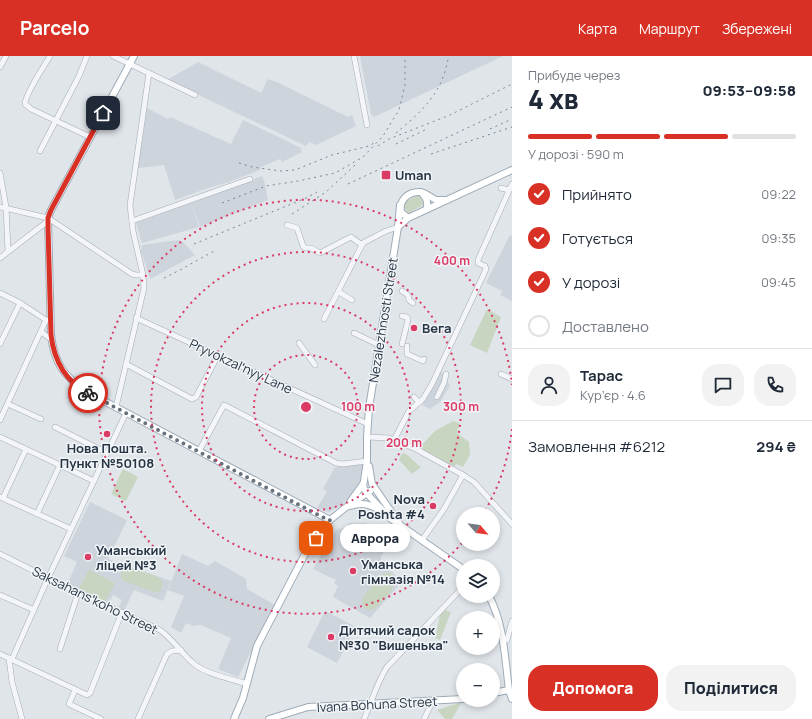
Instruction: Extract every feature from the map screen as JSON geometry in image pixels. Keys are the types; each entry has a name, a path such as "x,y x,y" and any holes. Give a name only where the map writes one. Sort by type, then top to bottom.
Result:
{"main road":[{"path":"134,56 51,210 48,220 51,339 52,348 57,361 63,371 85,391 330,520"},
{"path":"398,227 408,218 512,170"},
{"path":"408,218 401,212 400,205 404,198 414,192 420,192 436,200 447,200"},
{"path":"420,192 427,198 427,209"},
{"name":"Nezalezhnosti Street","path":"400,205 398,227 368,424 366,490 384,512 401,526 456,564"},
{"name":"Nezalezhnosti Street","path":"368,462 372,484 401,526"},
{"name":"Nezalezhnosti Street","path":"368,462 387,505"},
{"path":"234,719 247,684 255,653 266,628 306,552 330,520 366,490 373,488 372,484 368,481 366,490 345,508"},
{"path":"345,508 357,504 366,504 384,512"},
{"path":"492,603 499,625 509,690 512,699"},
{"path":"500,692 509,690"},
{"name":"Ivana Bohuna Street","path":"269,719 308,707 456,699"}],"street":[{"path":"0,67 6,56"},
{"path":"50,56 25,100 25,104 31,109 90,137"},
{"path":"40,151 79,76 87,56"},
{"path":"113,56 195,95"},
{"path":"354,56 367,125"},
{"path":"116,407 144,288 143,275 135,245 130,205 149,73"},
{"path":"0,173 8,251"},
{"path":"132,220 250,179"},
{"path":"394,440 409,411 426,394 432,384 486,269 485,266 478,263 478,260 512,184"},
{"path":"501,188 509,190"},
{"path":"3,207 48,220 132,274 136,276 143,275"},
{"path":"0,258 48,220"},
{"path":"287,225 297,228 302,246 305,248 311,248 320,254 351,237 362,245"},
{"path":"324,319 366,240 398,227"},
{"path":"402,291 408,295 409,300 413,303"},
{"path":"339,292 352,300"},
{"path":"0,293 20,303 46,320 0,420"},
{"path":"0,344 20,303"},
{"path":"402,316 407,316 408,320 404,345 407,354 423,361 424,359"},
{"name":"Pryvokzalʹnyy Lane","path":"136,318 368,424"},
{"path":"41,332 51,339"},
{"path":"354,333 379,345"},
{"path":"299,343 315,366"},
{"path":"126,364 192,399 196,397 218,355"},
{"path":"437,398 444,383 446,374"},
{"path":"501,374 512,379"},
{"path":"414,398 419,402"},
{"path":"8,404 41,419"},
{"path":"199,451 224,404 336,463 343,464 368,462"},
{"path":"22,719 9,668 10,658 126,413"},
{"path":"55,427 107,453"},
{"path":"0,437 94,481"},
{"path":"367,437 389,438 416,449 474,482 512,524"},
{"path":"26,449 2,498 71,529"},
{"path":"37,514 60,465"},
{"path":"422,540 426,532 444,509 462,475"},
{"name":"Saksahansʹkoho Street","path":"0,554 78,593 160,630 193,664 200,668 247,684"},
{"path":"60,649 78,593"},
{"path":"364,719 377,685 387,667 456,594"},
{"path":"0,595 34,610"},
{"path":"0,654 87,695 90,693 122,612"},
{"path":"507,640 512,621"},
{"path":"138,719 167,654 172,651 181,650"},
{"path":"75,690 70,704 101,719"},
{"path":"424,719 433,701"}],"shaded area":[{"path":"360,56 503,56 374,117 371,114"},
{"path":"198,62 261,93 268,79 277,82 348,117 352,115 356,126 316,145 309,142 306,146 167,80"},
{"path":"147,108 168,119 170,117 231,144 243,120 301,148 302,152 282,162 280,159 261,167 260,170 175,200 164,165 138,168"},
{"path":"262,176 268,200 200,227 191,203"},
{"path":"191,203 199,227 142,243 136,223"},
{"path":"510,235 512,236 512,301 500,295 502,291 486,283"},
{"path":"178,240 183,242 195,255 150,279 141,251 142,245"},
{"path":"439,372 444,374 450,386 440,402 430,409 422,405"},
{"path":"363,464 361,483 342,505 329,512 317,508 327,492 323,489 335,467"},
{"name":"Уманський ліцей №3","path":"90,502 127,520 108,559 171,581 163,601 134,590 124,611 118,608 122,600 113,595 108,604 67,585 77,562 64,556"},
{"name":"Уманська гімназія №14","path":"349,523 365,523 374,525 382,527 394,534 381,557 381,562 379,565 393,572 399,585 370,618 333,597 338,586 334,583 336,580 313,569 336,530 346,527"},
{"path":"182,554 208,566 215,561 246,579 247,589 275,605 238,677 218,669 231,638 201,625 193,626 186,623 181,633 171,627 184,596 168,590"},
{"name":"Дитячий садок №30 \"Вишенька\"","path":"325,611 356,627 337,663 307,647"}],"green space":[{"path":"418,195 423,202 423,205 409,213 407,212 403,205 404,202"},
{"path":"487,309 501,317 487,353 470,345"},
{"path":"453,421 460,424 457,433 469,442 470,455 463,467 456,464 454,467 419,448 435,431"},
{"path":"404,453 421,467 412,474 399,460 401,455"},
{"path":"123,469 138,477 126,501 111,494"},
{"path":"130,567 158,577 163,582 161,589 158,592 154,592 124,581 121,578 121,572 125,568"},
{"path":"89,570 115,583 105,602 79,588"},
{"path":"387,573 393,575 396,579 392,589 376,608 372,610 365,609 362,604 363,596 383,574"},
{"path":"445,610 451,612 440,640 435,638 440,615"},
{"path":"456,704 456,707 459,707 452,719 445,719 437,710"}],"railway":[{"path":"222,203 266,186 335,173 363,157 383,136 399,110 405,85 405,56"},
{"path":"396,133 417,115 435,93 444,74 449,56"},
{"path":"378,146 389,139 450,115 512,84"},
{"path":"348,184 512,107"},
{"path":"490,129 512,119"},
{"path":"431,154 512,127"},
{"path":"396,144 425,130"},
{"path":"239,163 252,167 281,171 295,170 332,155 369,146 374,143"},
{"path":"292,214 326,192 355,165"},
{"path":"194,244 306,198 317,192"},
{"path":"164,278 214,251"}],"way so far":[{"path":"88,393 330,520 316,538"}],"place":[{"name":"Uman","path":"386,175"},
{"name":"Вега","path":"414,328"},
{"name":"Нова Пошта. Пункт №50108","path":"107,434"},
{"name":"Nova Poshta #4","path":"433,506"},
{"name":"Аврора","path":"316,538"},
{"name":"Уманський ліцей №3","path":"88,557"},
{"name":"Уманська гімназія №14","path":"353,571"},
{"name":"Дитячий садок №30 \"Вишенька\"","path":"331,637"}],"route":[{"path":"88,393 63,371 52,348 48,218 103,113"}]}
